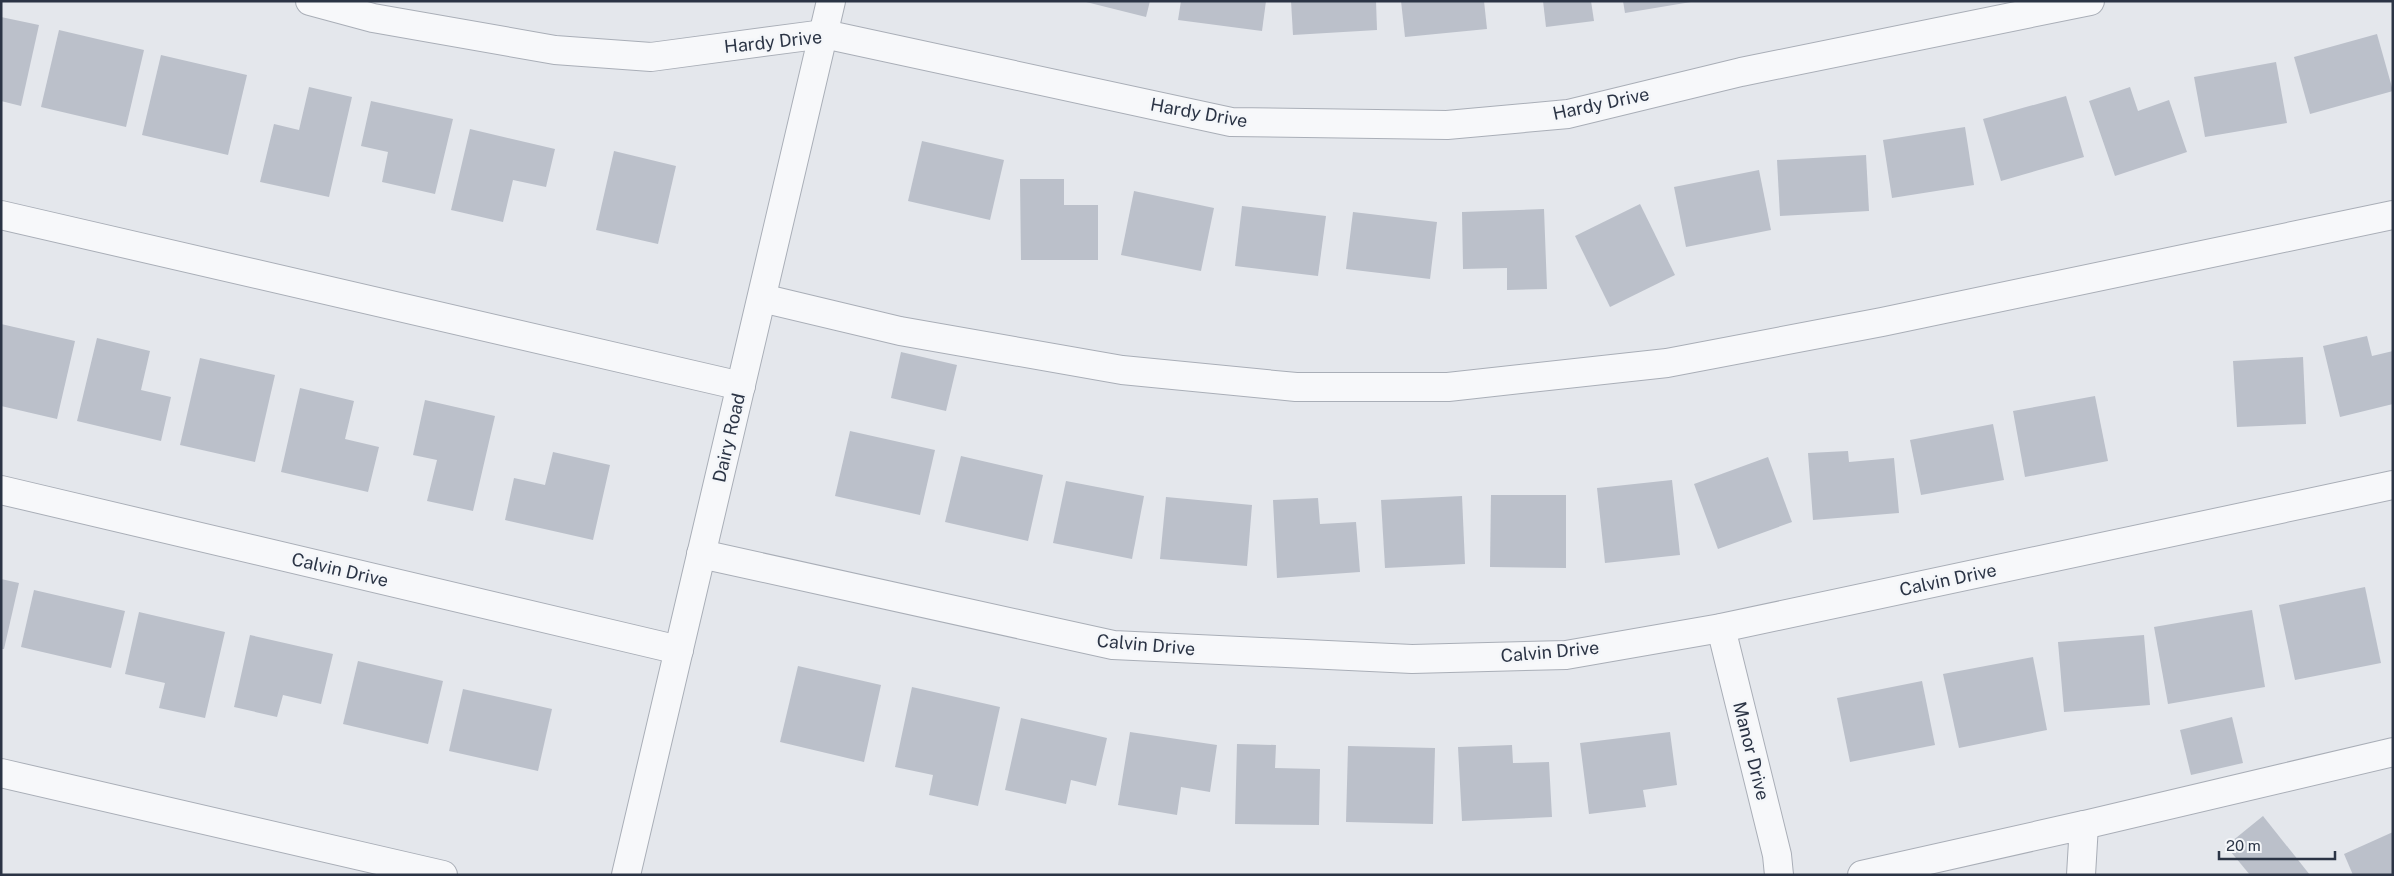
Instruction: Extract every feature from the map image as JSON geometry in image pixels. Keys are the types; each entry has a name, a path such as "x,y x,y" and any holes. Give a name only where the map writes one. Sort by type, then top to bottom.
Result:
{"street":[{"name":"Hardy Drive","path":"310,1 376,10 555,50 651,57 824,34 1231,122 1447,125 1568,114 1741,72 2090,1"},
{"name":"Dairy Road","path":"626,875 831,1"},
{"path":"1,215 741,386"},
{"path":"762,298 900,331 1122,370 1296,387 1448,387 1667,363 1882,322 2393,215"},
{"name":"Calvin Drive","path":"701,554 1113,645 1412,659 1566,655 1721,628 2393,485"},
{"name":"Calvin Drive","path":"1,490 679,650"},
{"name":"Manor Drive","path":"1721,628 1777,855 1779,875"},
{"path":"1862,875 2393,752"},
{"path":"1,773 443,875"},
{"path":"2081,875 2084,825"}],"building":[{"path":"1082,1 1150,1 1146,17"},
{"path":"1181,1 1266,1 1262,31 1178,20"},
{"path":"1291,1 1376,1 1377,30 1293,35"},
{"path":"1401,1 1484,1 1487,29 1405,37"},
{"path":"1543,1 1591,1 1594,21 1546,27"},
{"path":"1623,1 1690,1 1691,2 1625,13"},
{"path":"1,17 39,25 21,106 1,101"},
{"path":"59,30 144,50 126,127 41,107"},
{"path":"2377,34 2393,91 2310,114 2294,57"},
{"path":"161,55 247,75 228,155 142,135"},
{"path":"2276,62 2287,123 2205,137 2194,77"},
{"path":"309,87 352,97 329,197 260,182 274,124 299,130"},
{"path":"2130,87 2138,111 2169,100 2187,152 2115,176 2089,101"},
{"path":"2066,96 2084,157 2001,181 1983,119"},
{"path":"371,101 453,119 435,194 382,182 388,152 361,146"},
{"path":"1965,127 1974,185 1892,198 1883,140"},
{"path":"470,129 555,149 546,187 513,180 503,222 451,210"},
{"path":"922,141 1004,160 990,220 908,201"},
{"path":"614,151 676,166 658,244 596,230"},
{"path":"1866,155 1869,211 1780,216 1777,160"},
{"path":"1759,170 1771,230 1686,247 1674,187"},
{"path":"1020,179 1064,179 1064,205 1098,205 1098,260 1021,260"},
{"path":"1134,191 1214,208 1201,271 1121,255"},
{"path":"1640,204 1675,275 1610,307 1575,236"},
{"path":"1242,206 1326,216 1318,276 1235,266"},
{"path":"1544,209 1547,289 1507,290 1507,268 1463,269 1462,212"},
{"path":"1353,212 1437,222 1430,279 1346,269"},
{"path":"1,324 75,341 57,419 1,406"},
{"path":"2367,336 2372,356 2393,351 2393,404 2340,417 2323,346"},
{"path":"97,338 150,351 141,390 171,397 161,441 77,421"},
{"path":"901,352 957,365 946,411 891,398"},
{"path":"2303,357 2306,424 2237,427 2233,361"},
{"path":"200,358 275,375 255,462 180,445"},
{"path":"300,388 354,401 345,439 379,447 368,492 281,472"},
{"path":"2095,396 2108,461 2025,477 2013,411"},
{"path":"425,400 495,416 473,511 427,501 437,460 413,455"},
{"path":"1993,424 2004,480 1921,495 1910,440"},
{"path":"850,431 935,450 920,515 835,496"},
{"path":"1848,451 1849,462 1894,458 1899,513 1813,520 1808,453"},
{"path":"553,452 610,465 593,540 505,520 514,478 545,485"},
{"path":"961,456 1043,475 1028,541 945,522"},
{"path":"1768,457 1792,522 1718,549 1694,484"},
{"path":"1672,480 1680,555 1605,563 1597,488"},
{"path":"1066,481 1144,496 1132,559 1053,543"},
{"path":"1491,495 1566,495 1566,568 1490,567"},
{"path":"1462,496 1465,564 1385,568 1381,500"},
{"path":"1166,497 1252,505 1247,566 1160,559"},
{"path":"1318,498 1320,524 1356,522 1360,572 1277,578 1273,500"},
{"path":"1,579 19,583 4,649 1,649"},
{"path":"2365,587 2381,663 2295,680 2279,605"},
{"path":"34,590 125,611 111,668 21,647"},
{"path":"2252,610 2265,687 2168,704 2154,627"},
{"path":"139,612 225,632 205,718 159,708 165,683 125,674"},
{"path":"250,635 333,654 321,704 283,695 277,717 234,707"},
{"path":"2144,635 2150,705 2064,712 2058,642"},
{"path":"2033,657 2047,730 1959,748 1943,674"},
{"path":"358,661 443,681 428,744 343,724"},
{"path":"798,666 881,685 864,762 780,742"},
{"path":"1922,681 1935,745 1850,762 1837,698"},
{"path":"912,687 1000,707 978,806 929,795 933,775 895,767"},
{"path":"463,689 552,709 538,771 449,751"},
{"path":"2232,717 2243,763 2191,775 2180,730"},
{"path":"1021,718 1107,738 1096,786 1071,780 1066,804 1005,790"},
{"path":"1130,732 1217,745 1210,792 1181,787 1177,815 1118,805"},
{"path":"1670,732 1677,785 1643,790 1646,807 1589,814 1580,743"},
{"path":"1237,744 1276,745 1275,768 1320,769 1319,825 1235,824"},
{"path":"1512,745 1513,763 1549,762 1552,817 1462,821 1458,747"},
{"path":"1348,746 1435,748 1433,824 1346,822"},
{"path":"2263,816 2310,875 2250,875 2226,846"},
{"path":"2393,832 2393,875 2353,875 2344,854"}]}
